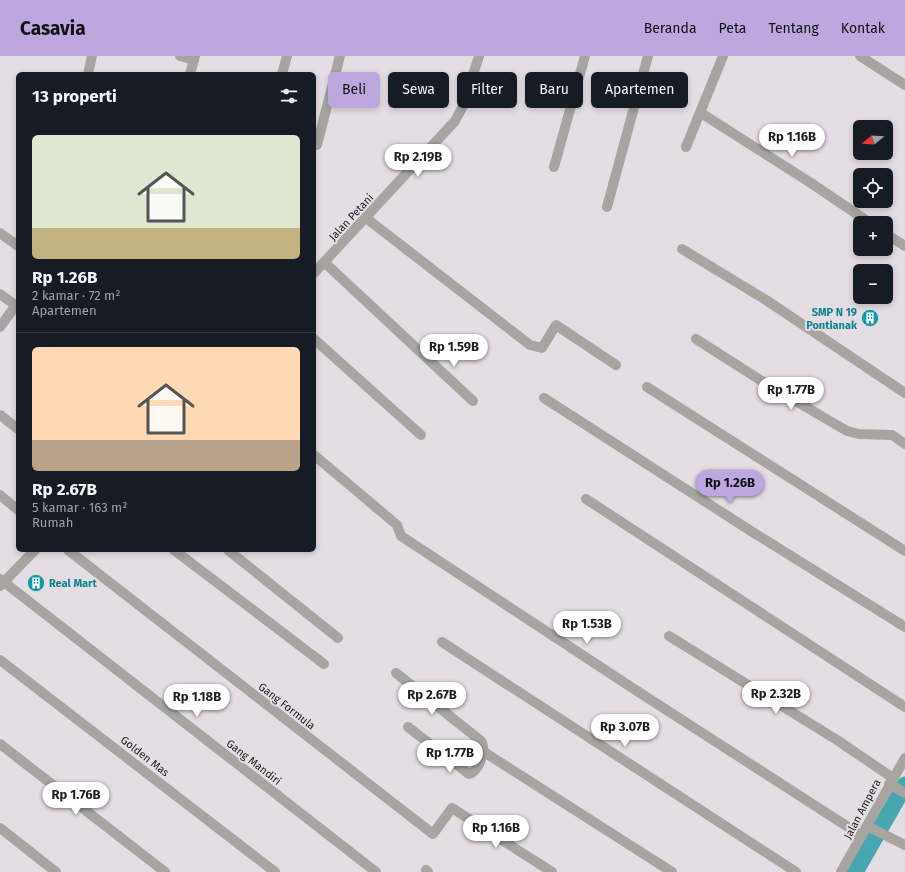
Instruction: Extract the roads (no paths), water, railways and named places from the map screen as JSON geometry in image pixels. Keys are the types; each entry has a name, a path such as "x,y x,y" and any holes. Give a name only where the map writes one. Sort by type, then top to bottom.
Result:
{"street":[{"path":"88,72 92,56"},
{"path":"180,56 195,58 191,72"},
{"path":"283,72 287,56"},
{"path":"317,145 340,56"},
{"name":"Jalan Petani","path":"316,271 455,121 463,106 479,56"},
{"path":"554,167 585,56"},
{"path":"607,207 648,56"},
{"path":"686,147 723,56"},
{"path":"860,56 905,85"},
{"path":"701,113 810,182 860,216"},
{"path":"366,218 530,345 542,348 556,325 616,365"},
{"path":"0,233 16,245"},
{"path":"893,238 905,246"},
{"path":"682,249 766,300 905,393"},
{"path":"324,262 472,401"},
{"path":"0,294 16,305"},
{"path":"0,326 16,307"},
{"path":"696,339 765,383 847,431 859,434 892,434 905,444"},
{"path":"316,341 421,435"},
{"path":"647,387 905,551"},
{"path":"544,398 754,533 905,627"},
{"path":"0,415 16,427"},
{"path":"316,457 398,525 401,536 862,836"},
{"path":"0,495 16,508"},
{"path":"586,499 905,707"},
{"path":"1,582 33,552"},
{"name":"Gang Formula","path":"71,552 433,834 452,808 552,872"},
{"path":"177,552 324,664"},
{"path":"230,552 338,638"},
{"name":"Gang Mandiri","path":"1,582 376,872"},
{"path":"669,636 837,740 905,794"},
{"path":"442,642 796,872"},
{"name":"Golden Mas","path":"0,660 275,872"},
{"path":"396,673 481,741 484,745 484,752 474,772 469,774 408,727"},
{"path":"0,744 165,872"},
{"path":"484,752 672,872"},
{"name":"Jalan Ampera","path":"841,872 862,836 870,827 905,758"},
{"path":"870,827 905,845"},
{"path":"0,828 56,872"}],"waterway":[{"path":"855,872 905,785"}],"place":[{"name":"SMP N 19 Pontianak","path":"870,318"},
{"name":"Real Mart","path":"36,583"}]}
